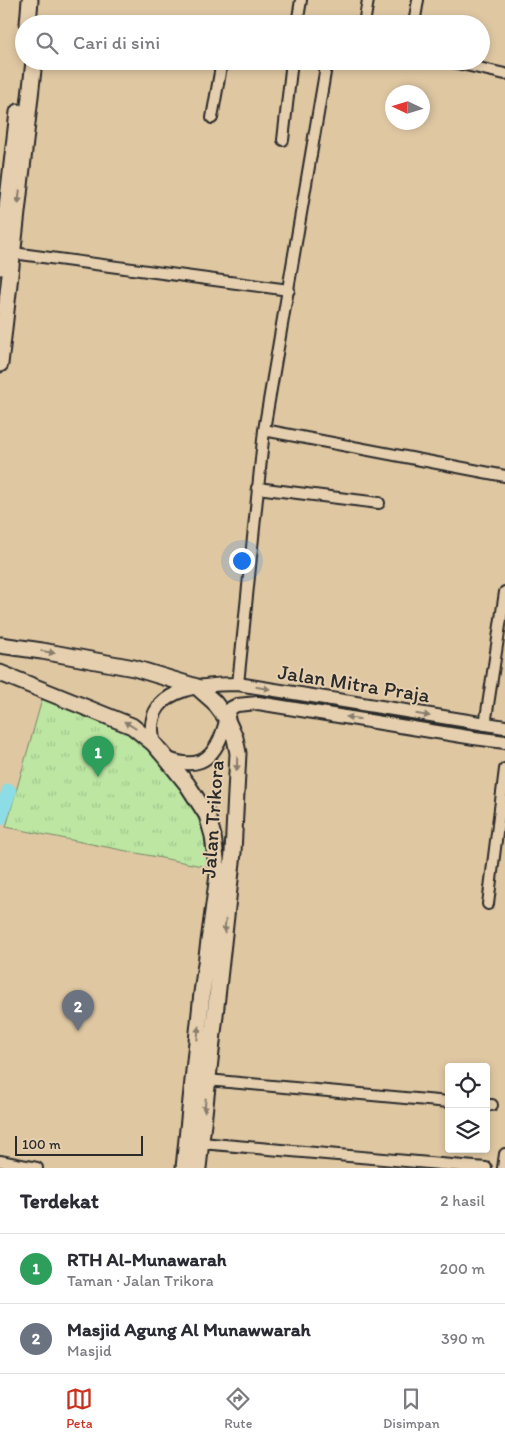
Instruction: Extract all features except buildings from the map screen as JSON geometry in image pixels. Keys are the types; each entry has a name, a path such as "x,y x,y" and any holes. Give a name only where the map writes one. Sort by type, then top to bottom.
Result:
{"main road":[{"path":"29,15 30,0"},
{"path":"39,15 40,0"},
{"path":"0,267 23,70"},
{"path":"0,364 33,70"},
{"name":"Jalan Trikora","path":"0,645 134,668 197,687 214,702 226,718 235,738 238,753 233,853 184,1168"},
{"name":"Jalan Trikora","path":"0,673 132,726 154,744 166,758 199,801 207,815 213,836 218,875 210,994 208,1080 198,1168"}],"street":[{"path":"298,15 301,0"},
{"path":"366,15 368,0"},
{"path":"416,15 418,0"},
{"path":"212,118 220,70"},
{"path":"283,140 291,70"},
{"path":"238,684 264,430 326,70"},
{"path":"487,70 505,74"},
{"path":"13,253 289,290"},
{"path":"264,430 505,476"},
{"path":"257,488 379,502"},
{"path":"485,725 505,592"},
{"name":"Jalan Mitra Praja","path":"197,687 238,684 505,727"},
{"path":"154,744 151,732 152,721 161,703 176,692 197,687"},
{"name":"Jalan Mitra Praja","path":"226,718 231,708 237,705 258,703 505,742"},
{"path":"166,758 187,764 203,760 211,754 216,746 222,735 226,718"},
{"path":"488,904 505,770"},
{"path":"208,1080 445,1102"},
{"path":"201,1143 486,1168"},
{"path":"503,1168 505,1154"},
{"path":"0,1161 37,1168"}],"green space":[{"path":"43,696 125,730 147,742 195,805 205,827 209,848 207,867 6,827"}],"waterway":[{"path":"0,818 9,791"}],"place":[{"name":"RTH Al-Munawarah","path":"98,777"},
{"name":"Masjid Agung Al Munawwarah","path":"78,1031"}]}
